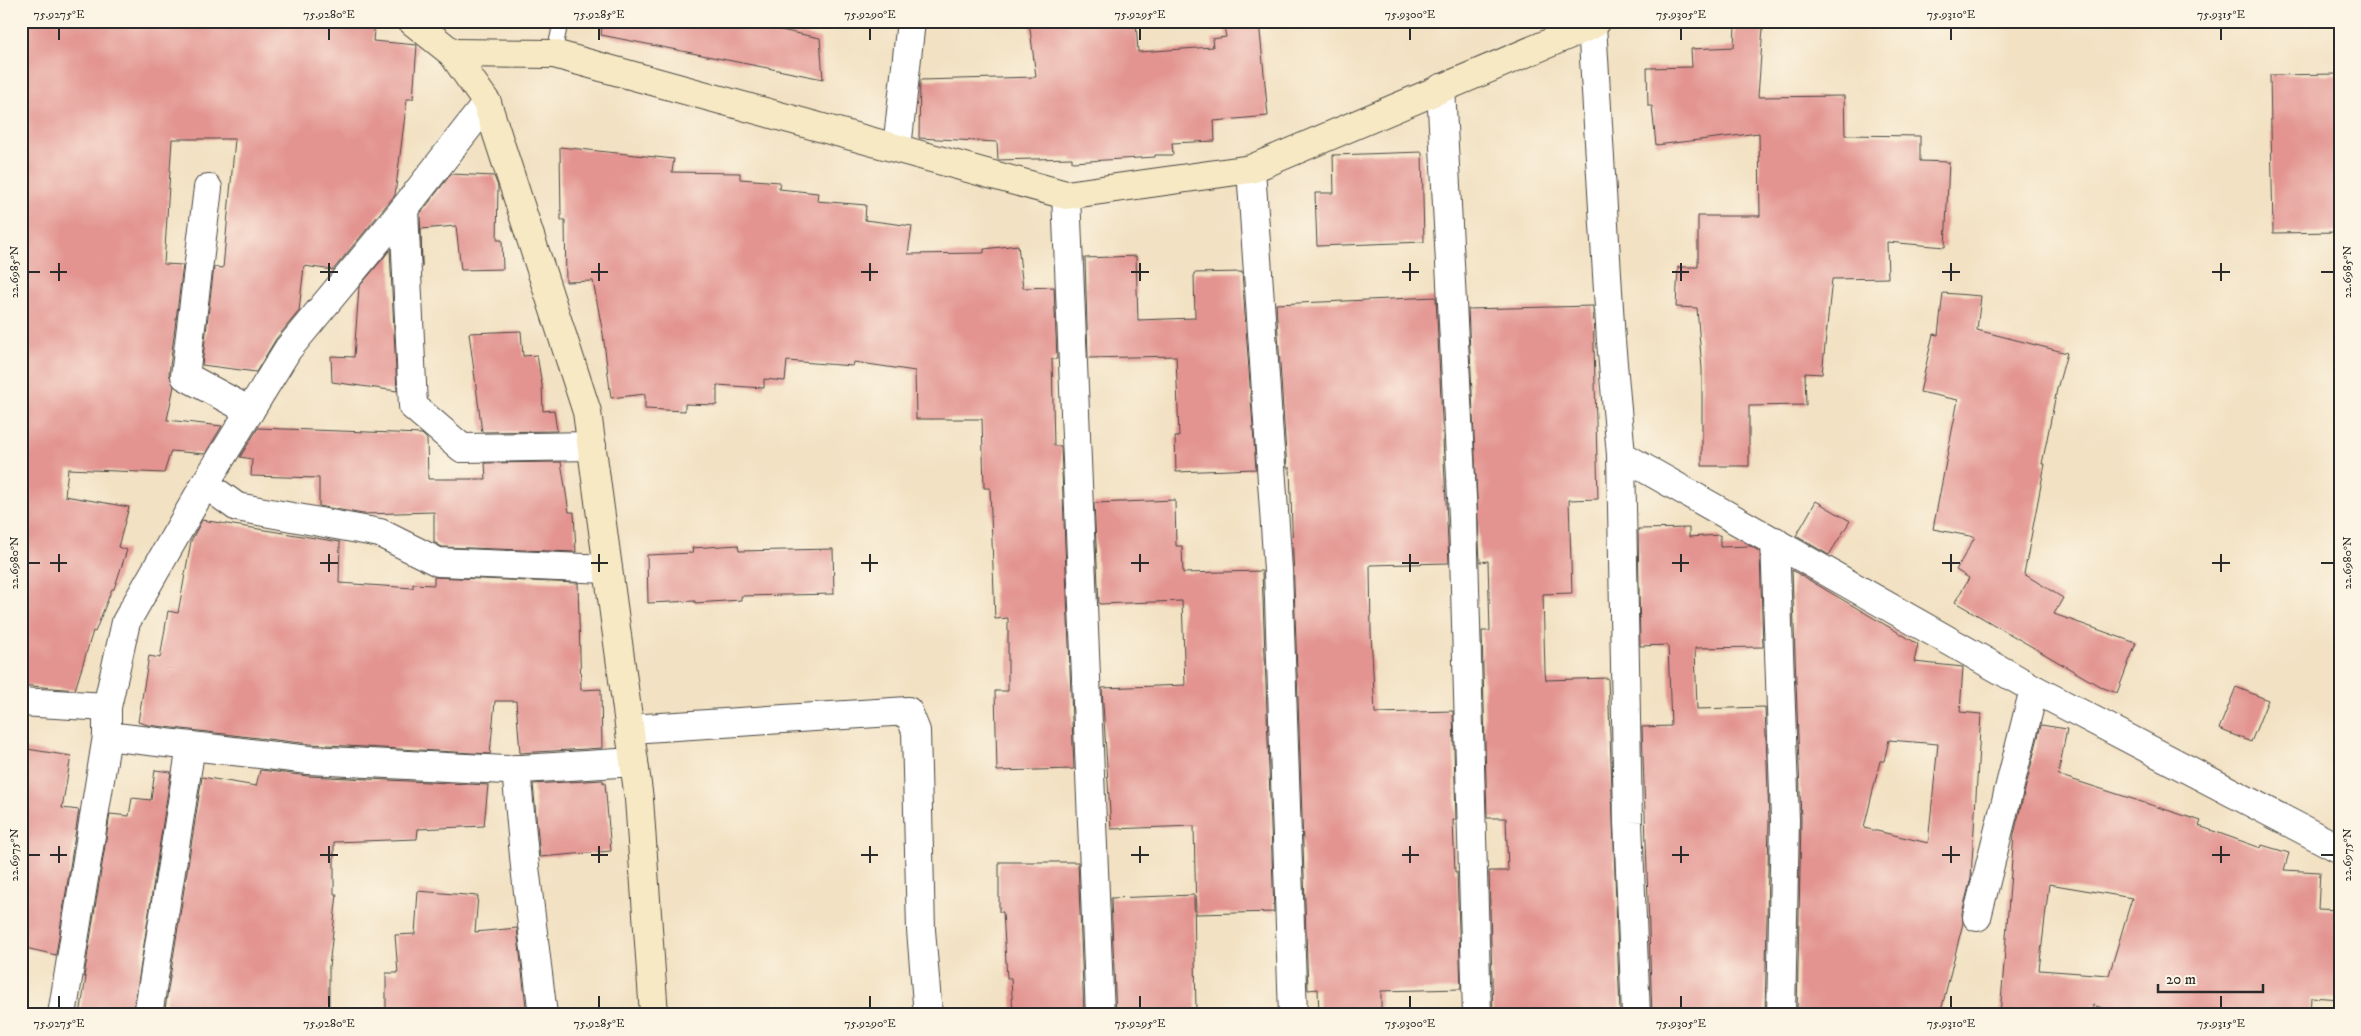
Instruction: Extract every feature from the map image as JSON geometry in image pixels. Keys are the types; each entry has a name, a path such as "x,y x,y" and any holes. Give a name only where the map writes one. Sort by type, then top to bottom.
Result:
{"street":[{"path":"412,21 452,53 487,103 587,412 639,799 654,1015"},
{"path":"897,148 912,21"},
{"path":"452,53 554,54 1066,195 1251,169 1595,23 1611,341 1621,455 1628,822 1636,1015"},
{"path":"1441,88 1463,517 1478,1015"},
{"path":"62,1015 107,736 107,707 126,622 205,484 288,349 404,209 487,103"},
{"path":"1251,169 1278,570 1293,1015"},
{"path":"208,188 185,376 250,411"},
{"path":"1066,195 1100,1015"},
{"path":"404,209 413,406 462,448 592,446"},
{"path":"1621,455 1775,540 2034,688 2340,849"},
{"path":"205,484 236,507 380,533 438,562 608,569"},
{"path":"1775,540 1785,820 1781,1015"},
{"path":"1977,917 2034,688"},
{"path":"21,702 107,707"},
{"path":"630,729 908,711 916,731 921,930 928,1015"},
{"path":"107,736 309,760 516,770 634,762"},
{"path":"148,1015 191,746"},
{"path":"516,770 525,867 543,1015"}],"lane":[{"path":"554,54 561,21"}],"building":[{"path":"21,21 375,21 373,41 417,45 413,99 407,99 395,195 333,270 304,266 299,311 276,339 256,372 202,365 214,267 223,268 235,139 172,139 164,264 183,265 169,374 174,386 167,420 222,426 205,454 171,451 164,473 68,469 65,496 129,507 118,547 127,550 114,589 112,589 95,632 93,631 75,690 21,685"},
{"path":"602,21 736,21 820,38 823,79 601,35"},
{"path":"1029,21 1136,21 1138,52 1213,47 1212,39 1226,37 1223,21 1259,21 1268,116 1214,121 1215,141 1172,143 1173,155 1155,155 1155,157 1072,162 1072,158 998,160 997,142 919,138 920,80 1036,77"},
{"path":"1735,25 1763,27 1758,97 1844,96 1845,135 1920,136 1920,161 1949,162 1945,247 1887,242 1888,278 1832,279 1822,374 1805,373 1806,405 1749,406 1749,466 1702,466 1702,369 1697,308 1676,307 1678,267 1698,267 1698,216 1760,216 1759,133 1656,145 1652,106 1648,106 1647,68 1692,67 1691,49 1734,47"},
{"path":"2340,74 2340,232 2273,233 2270,75"},
{"path":"560,147 674,159 672,172 740,173 740,179 780,182 779,189 818,193 817,201 866,205 865,220 912,226 908,254 984,253 984,249 1018,245 1023,288 1054,287 1057,359 1052,359 1054,446 1061,446 1074,769 997,771 995,691 1008,691 1008,618 995,619 990,488 984,488 982,419 916,419 915,371 854,362 853,366 787,361 785,381 764,379 764,388 717,385 717,405 685,404 685,411 645,409 645,394 611,398 603,334 593,281 566,282 565,220 561,220"},
{"path":"1422,152 1424,242 1317,246 1315,193 1334,193 1333,155"},
{"path":"451,174 494,176 498,186 497,240 502,240 503,269 461,270 456,226 421,229 422,266 420,214"},
{"path":"390,250 397,391 332,382 331,356 354,357 359,287"},
{"path":"1136,256 1138,320 1195,318 1194,273 1242,272 1256,469 1176,472 1175,437 1179,437 1176,356 1088,358 1085,258"},
{"path":"1943,293 1981,296 1977,330 2067,353 2057,389 2042,464 2045,464 2024,574 2063,598 2054,614 2136,643 2117,693 2101,687 1955,602 1969,578 1956,570 1975,537 1933,529 1958,400 1920,392 1933,334 1938,335"},
{"path":"1436,297 1449,563 1370,565 1371,632 1375,713 1453,711 1456,820 1453,820 1455,872 1457,872 1461,989 1381,991 1381,1015 1319,1015 1318,989 1308,990 1290,468 1287,468 1276,304"},
{"path":"1593,306 1598,499 1569,500 1572,593 1543,594 1545,672 1546,680 1608,678 1620,1015 1493,1015 1489,871 1508,871 1506,818 1487,818 1482,631 1490,631 1488,561 1480,562 1468,309"},
{"path":"521,331 523,356 537,355 542,385 543,411 554,410 557,431 482,432 469,333"},
{"path":"258,428 422,434 427,439 428,479 486,479 485,463 561,462 569,512 574,512 576,552 442,547 434,542 434,512 363,514 319,506 319,478 251,476 252,459 240,457"},
{"path":"1175,500 1176,546 1182,546 1183,573 1262,571 1274,912 1196,914 1194,826 1111,829 1102,688 1185,685 1182,601 1099,604 1094,503"},
{"path":"1816,501 1850,521 1829,555 1796,536"},
{"path":"202,520 340,542 339,583 413,588 413,584 434,585 434,577 578,583 581,690 601,689 602,748 520,753 516,701 495,701 490,754 310,744 148,725 138,722 149,656 160,658 168,611 178,613 191,541"},
{"path":"1689,528 1689,537 1720,535 1720,547 1751,546 1760,552 1763,647 1695,648 1697,709 1765,707 1769,820 1765,1015 1652,1015 1642,727 1671,726 1668,645 1640,646 1638,529"},
{"path":"738,545 739,551 833,549 834,594 741,596 741,600 695,603 695,601 648,603 647,555 693,553 692,548"},
{"path":"1792,570 1918,644 1914,662 1963,667 1960,712 1981,714 1971,878 1962,913 1963,923 1940,1015 1797,1015 1801,820","holes":["1889,740 1938,744 1928,843 1864,828 1880,761 1884,761"]},
{"path":"2236,687 2268,700 2251,742 2219,729"},
{"path":"2041,725 2067,729 2058,775 2201,821 2199,826 2261,848 2262,845 2289,853 2284,870 2320,872 2318,909 2340,910 2340,999 2311,997 2310,1015 2124,1015 2093,1005 2092,1015 2000,1015 2014,834","holes":["2049,884 2132,898 2109,975 2039,970"]},
{"path":"21,748 71,756 62,808 79,810 56,955 21,947"},
{"path":"155,770 171,772 133,1015 80,1015 86,977 84,977 110,814 129,816 132,798 151,800"},
{"path":"260,770 308,776 488,785 484,826 418,829 417,839 334,842 334,894 337,894 329,967 329,1015 164,1015 202,777 256,786"},
{"path":"603,780 603,783 605,783 611,851 540,857 533,784"},
{"path":"999,862 1078,862 1084,1015 1013,1015 1011,978 1007,978 1003,912 999,912"},
{"path":"418,891 478,896 475,932 517,928 527,1015 386,1015 386,973 398,973 395,935 415,934"},
{"path":"1194,895 1196,1015 1116,1015 1111,898"}]}
